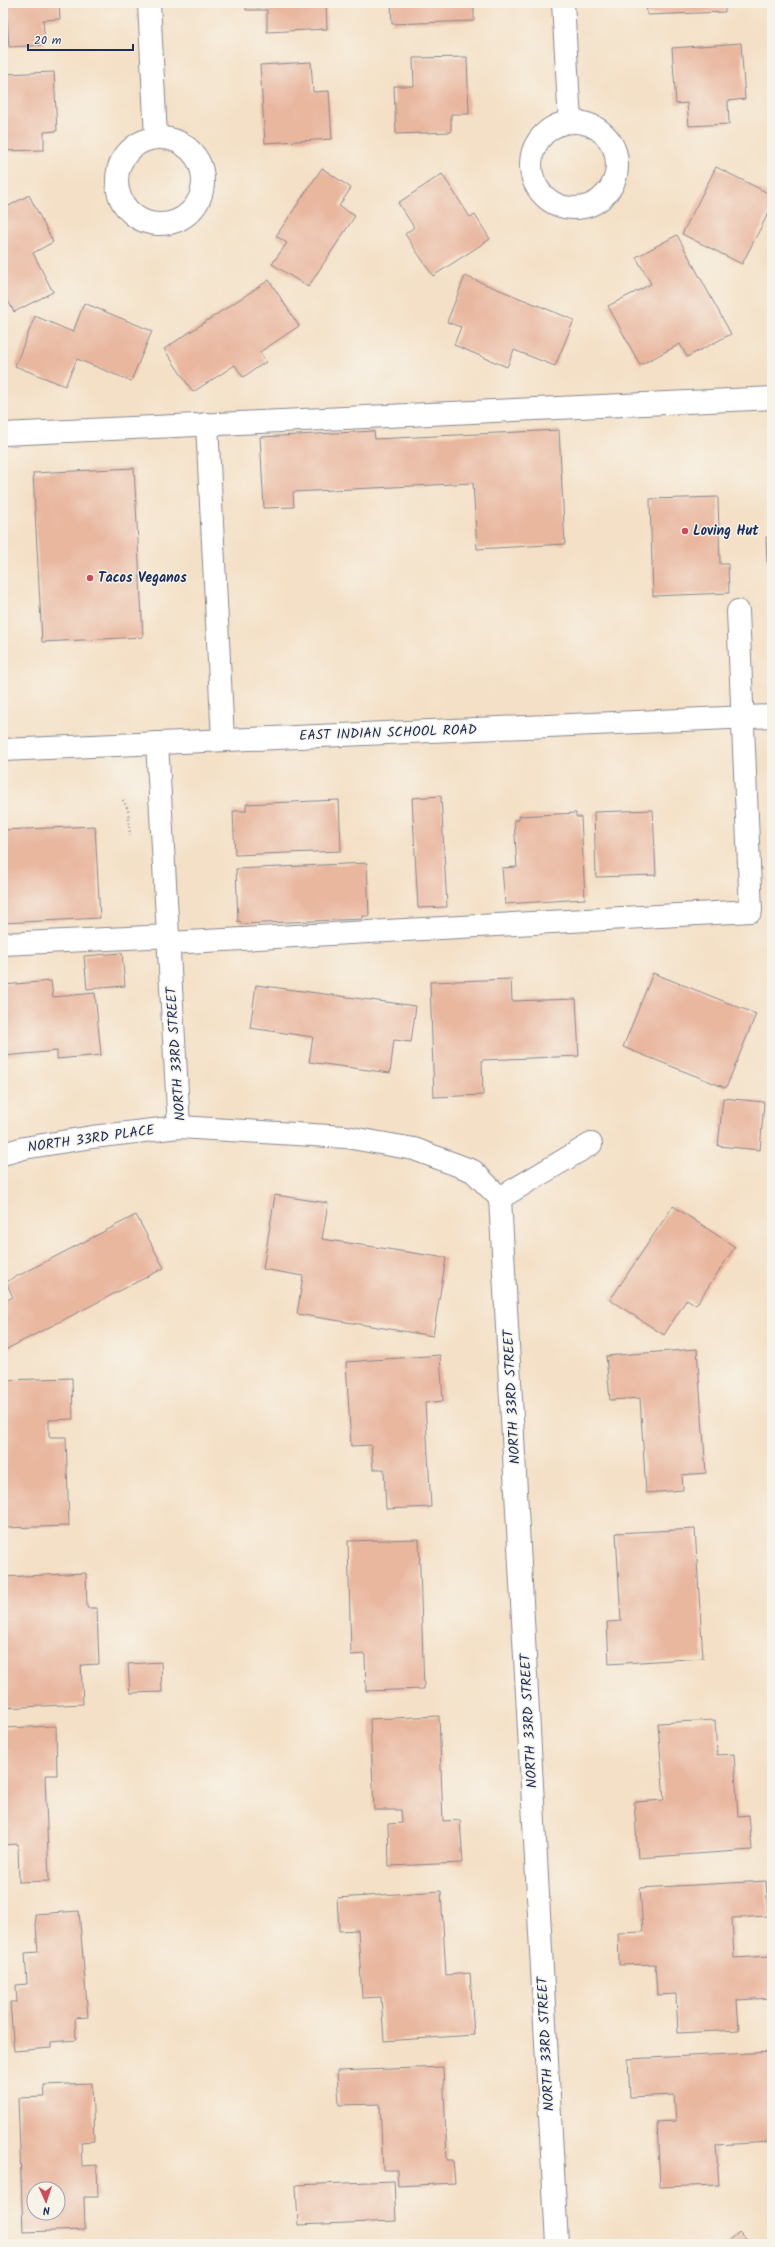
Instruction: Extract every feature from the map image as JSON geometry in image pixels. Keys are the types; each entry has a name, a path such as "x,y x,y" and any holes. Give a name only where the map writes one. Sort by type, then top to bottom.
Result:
{"street":[{"path":"149,3 156,138"},
{"path":"564,3 570,122"},
{"path":"3,434 772,398"},
{"path":"207,424 223,740"},
{"path":"3,944 169,940 751,911 738,611"},
{"name":"EAST INDIAN SCHOOL ROAD","path":"3,750 772,716"},
{"name":"NORTH 33RD STREET","path":"157,743 179,1127 346,1137 414,1150 473,1171 500,1198 557,2244"},
{"name":"NORTH 33RD PLACE","path":"3,1154 24,1148 92,1137 179,1127"},
{"path":"500,1198 591,1144"}],"path":[{"path":"123,800 128,809 130,837"}],"building":[{"path":"3,3 59,3 60,19 43,20 45,45 9,47 7,20 3,20"},
{"path":"246,3 326,3 327,29 267,32 267,10 246,10"},
{"path":"391,3 474,3 474,21 392,24"},
{"path":"646,3 725,3 725,12 647,15"},
{"path":"741,43 745,99 728,101 729,124 689,126 687,103 676,104 672,48"},
{"path":"467,57 469,114 451,114 451,132 396,134 394,86 414,86 413,58"},
{"path":"311,62 313,92 329,91 332,139 265,143 260,65"},
{"path":"54,72 57,131 44,132 44,150 3,151 3,74"},
{"path":"716,167 772,195 772,206 742,264 682,234"},
{"path":"322,168 351,188 339,206 355,216 308,287 272,264 287,243 276,236"},
{"path":"442,174 470,217 475,215 490,239 433,276 405,234 414,227 398,203"},
{"path":"29,195 53,242 33,253 53,292 14,312 3,291 3,209"},
{"path":"677,235 731,334 687,357 680,344 640,365 608,306 651,284 636,257"},
{"path":"465,276 574,320 555,366 514,350 507,367 454,345 461,327 447,322"},
{"path":"269,280 299,326 260,352 266,362 243,377 235,365 193,392 164,349"},
{"path":"84,303 152,331 131,381 77,359 65,386 15,366 35,316 73,332"},
{"path":"559,430 565,544 477,549 473,483 293,492 294,507 264,508 260,437 374,431 375,439"},
{"path":"134,468 143,637 42,642 33,473"},
{"name":"Loving Hut","path":"718,497 720,564 728,564 729,593 653,596 650,499"},
{"path":"772,536 772,561 767,562 766,537"},
{"path":"441,796 447,907 418,908 412,798"},
{"path":"339,800 341,851 235,855 233,811 246,811 246,804"},
{"path":"653,810 656,875 596,877 594,812"},
{"path":"576,813 576,817 581,817 585,899 505,904 502,868 517,867 514,820 519,820 519,816"},
{"path":"95,826 100,918 3,923 3,830"},
{"path":"367,863 369,916 363,916 363,919 241,924 240,921 238,922 236,869"},
{"path":"122,953 125,986 87,989 84,956"},
{"path":"653,973 756,1014 726,1088 623,1047"},
{"path":"511,979 512,1001 576,999 579,1056 482,1060 483,1095 434,1097 430,982"},
{"path":"51,981 53,997 95,993 101,1055 57,1059 57,1051 4,1056 6,1074 3,1074 3,985"},
{"path":"256,985 416,1006 411,1042 394,1040 390,1073 309,1062 313,1037 250,1028"},
{"path":"723,1098 764,1102 760,1150 718,1146"},
{"path":"275,1195 328,1203 322,1239 446,1258 433,1336 297,1314 303,1276 263,1269"},
{"path":"673,1206 735,1247 696,1305 687,1299 664,1335 610,1300"},
{"path":"136,1215 164,1268 3,1351 3,1302 13,1297 6,1282"},
{"path":"697,1349 706,1473 682,1475 683,1490 646,1493 640,1398 610,1400 606,1356"},
{"path":"440,1355 443,1401 425,1403 431,1507 386,1509 384,1469 373,1469 371,1445 351,1446 346,1362"},
{"path":"72,1378 73,1419 49,1420 49,1437 66,1437 69,1526 3,1528 3,1380"},
{"path":"695,1529 703,1658 609,1664 607,1622 621,1621 616,1533"},
{"path":"419,1539 424,1689 366,1691 365,1654 351,1655 348,1541"},
{"path":"86,1573 87,1608 97,1608 99,1664 81,1665 83,1704 3,1708 3,1577"},
{"path":"161,1662 162,1692 130,1693 128,1664"},
{"path":"439,1716 443,1821 460,1820 463,1863 389,1866 388,1824 402,1823 401,1810 374,1810 370,1719"},
{"path":"715,1720 717,1755 734,1754 738,1816 749,1815 752,1850 638,1858 634,1802 664,1800 658,1723"},
{"path":"56,1726 57,1775 45,1775 49,1881 19,1882 18,1844 3,1845 3,1728"},
{"path":"766,1881 768,1916 732,1918 734,1958 770,1956 772,1998 737,2000 739,2030 678,2033 676,1994 657,1995 655,1964 619,1965 618,1933 643,1932 640,1888"},
{"path":"441,1891 446,1975 470,1973 474,2035 384,2041 381,1997 362,1998 358,1930 339,1931 337,1898"},
{"path":"79,1911 88,2017 75,2018 76,2040 51,2042 51,2048 14,2051 10,2002 17,2002 16,1985 27,1984 25,1953 38,1952 35,1914"},
{"path":"772,2052 772,2142 716,2145 719,2185 660,2187 657,2122 676,2121 674,2095 630,2097 628,2059"},
{"path":"443,2067 447,2160 453,2160 455,2183 398,2186 397,2170 383,2170 380,2104 339,2105 337,2071"},
{"path":"92,2083 94,2141 81,2142 82,2166 97,2165 98,2197 84,2197 85,2230 23,2232 18,2098 45,2097 44,2085"},
{"path":"394,2181 396,2221 298,2225 296,2185"},
{"path":"739,2232 751,2244 726,2244"}],"place":[{"name":"Loving Hut","path":"685,531"},
{"name":"Tacos Veganos","path":"90,578"}]}
